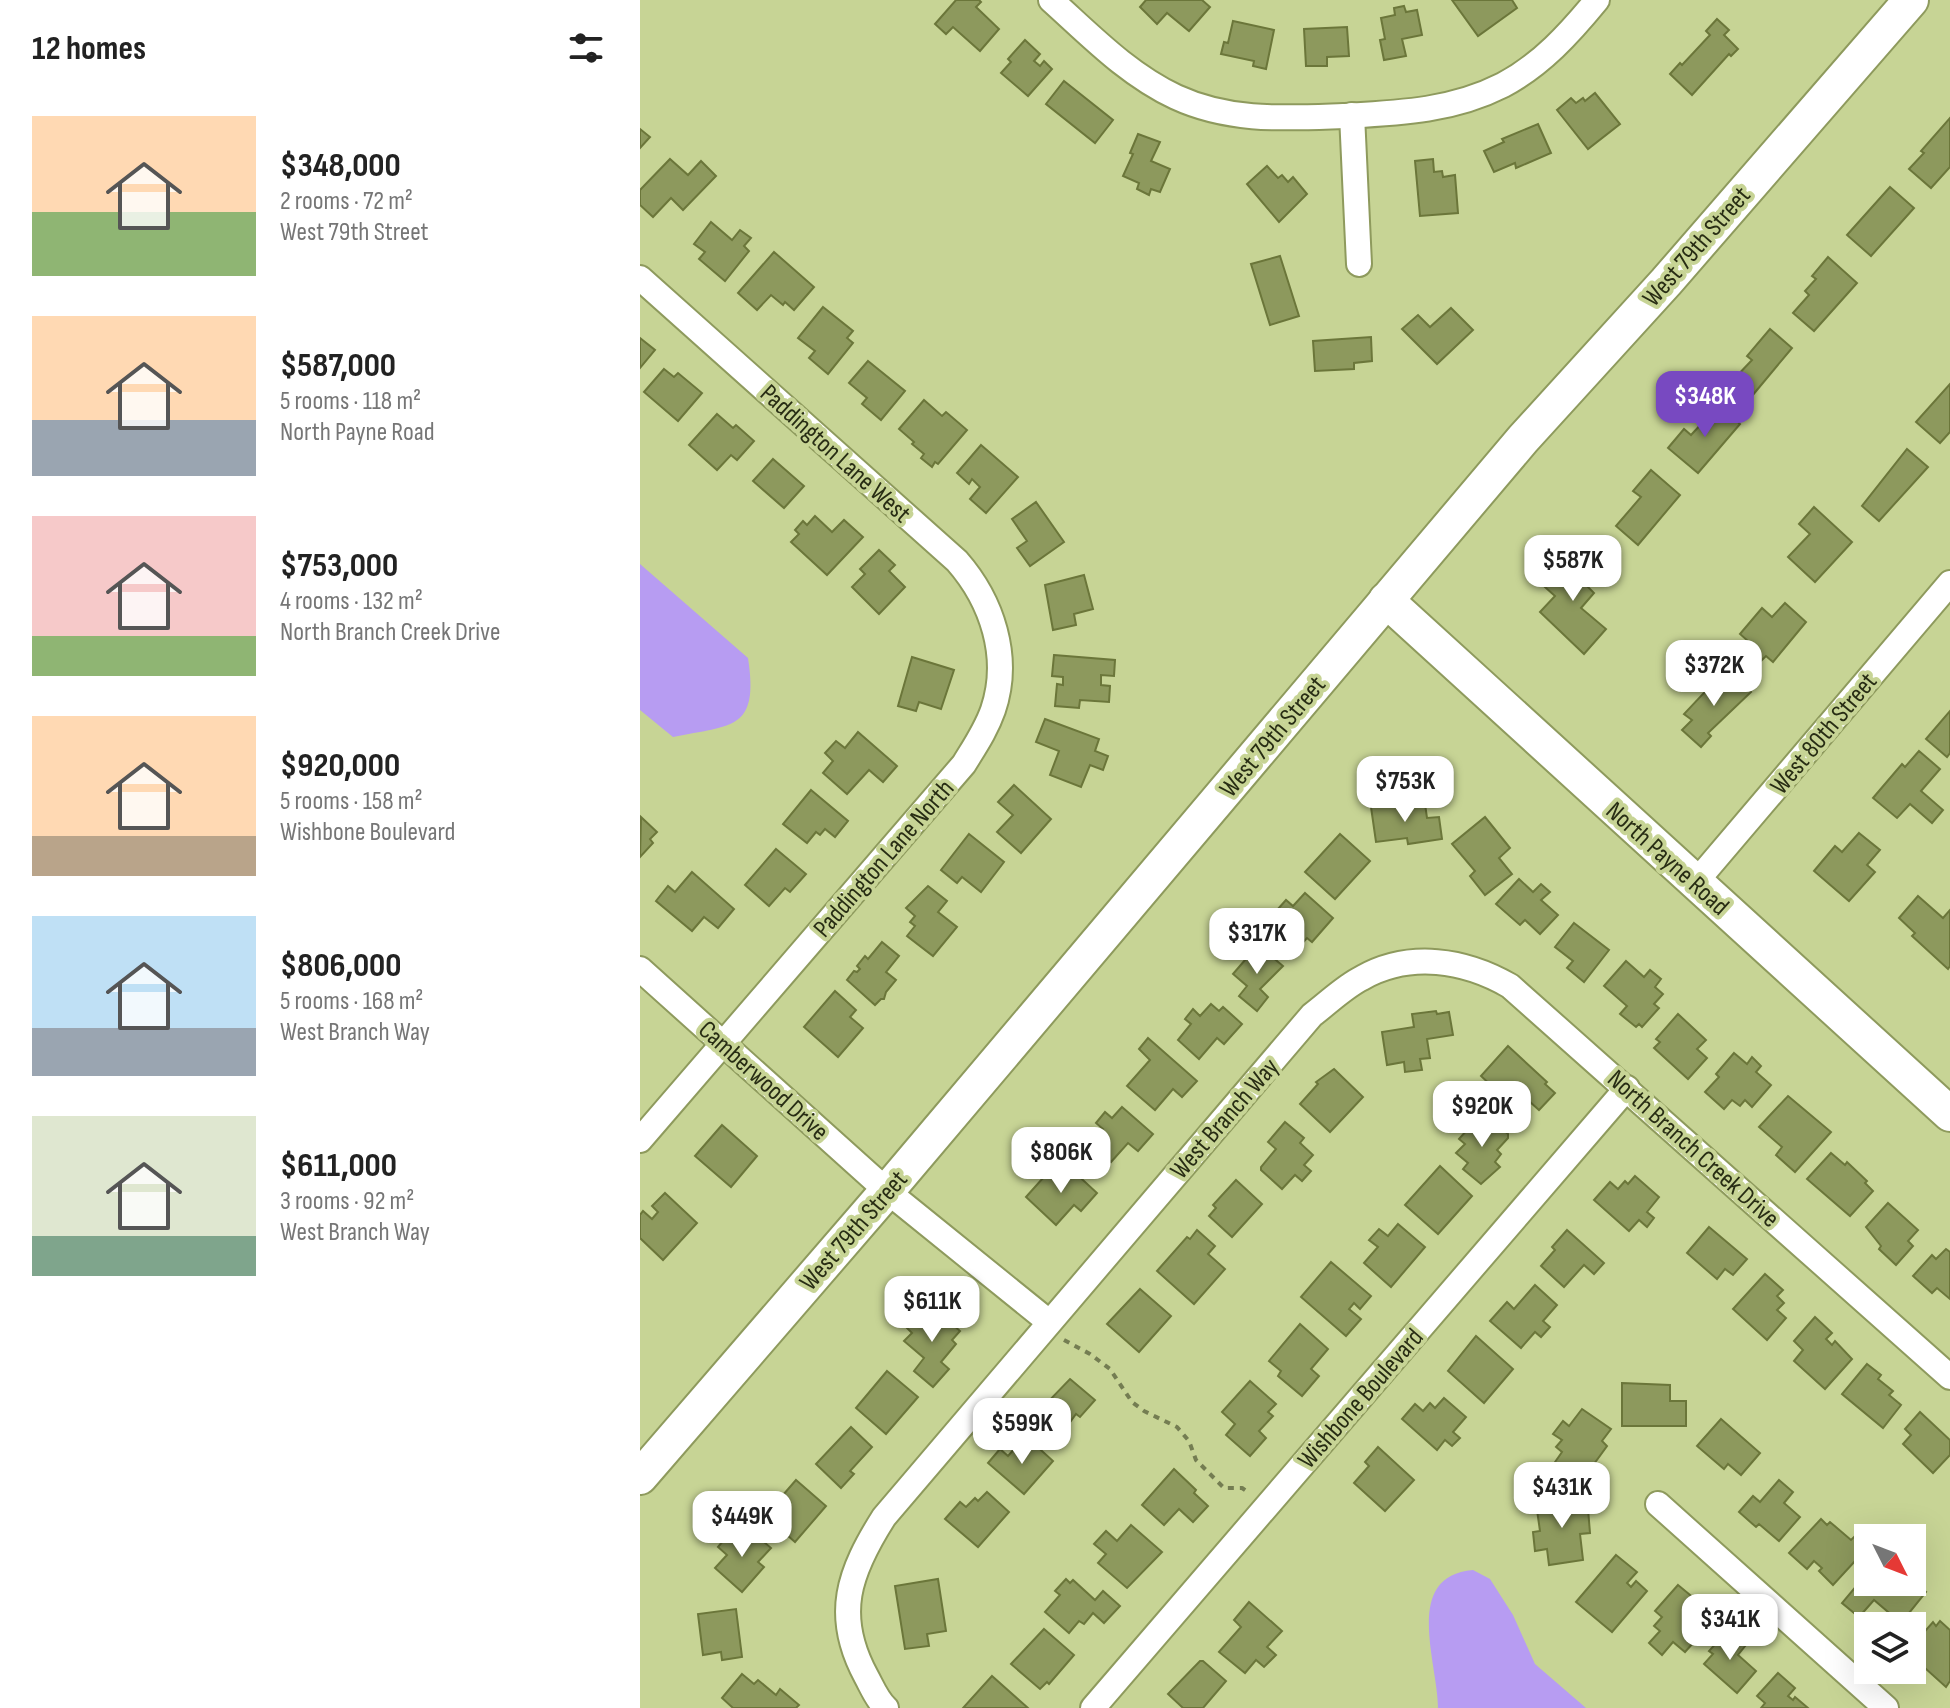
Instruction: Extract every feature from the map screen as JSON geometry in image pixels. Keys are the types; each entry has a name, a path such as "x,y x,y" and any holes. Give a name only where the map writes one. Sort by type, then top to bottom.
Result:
{"main road":[{"name":"West 79th Street","path":"640,1477 887,1191 1523,439 1666,282 1911,0"},
{"name":"North Payne Road","path":"1386,600 1950,1114"}],"street":[{"path":"1051,0 1127,68 1153,85 1190,103 1230,115 1261,118 1438,108 1477,97 1505,84 1546,56 1597,0"},
{"path":"1352,115 1359,264"},
{"name":"Paddington Lane West","path":"640,278 957,561 985,602 999,650"},
{"name":"West 80th Street","path":"1695,883 1950,583"},
{"name":"Paddington Lane North","path":"640,1140 964,764 981,738 993,710 998,691 999,650"},
{"name":"North Branch Creek Drive","path":"1417,962 1452,962 1474,967 1510,986 1950,1377"},
{"name":"West Branch Way","path":"886,1708 853,1652 847,1625 849,1590 856,1567 884,1517 1312,1015 1363,977 1390,967 1417,962"},
{"name":"Camberwood Drive","path":"640,969 887,1191 1049,1322"},
{"name":"Wishbone Boulevard","path":"1093,1708 1627,1088"},
{"path":"1658,1504 1886,1708"}],"path":[{"path":"1049,1322 1060,1330 1064,1341 1090,1354 1110,1369 1132,1402 1177,1427 1189,1441 1196,1460 1224,1488 1242,1488 1268,1505"}],"shaded area":[{"path":"640,564 748,658 749,699 745,711 737,720 712,730 673,737 640,710"},
{"path":"1473,1570 1490,1579 1513,1615 1535,1664 1586,1708 1438,1708 1430,1646 1431,1604 1438,1588 1451,1576"}],"building":[{"path":"956,0 979,0 981,2 976,7 999,29 980,51 953,27 946,34 935,24"},
{"path":"1146,0 1202,0 1210,7 1189,31 1167,13 1157,24 1140,7"},
{"path":"1452,0 1512,0 1517,8 1478,36"},
{"path":"1404,6 1406,12 1417,10 1422,35 1402,39 1406,56 1384,60 1380,40 1385,39 1381,18 1395,15 1394,8"},
{"path":"1717,19 1729,30 1724,35 1738,49 1731,56 1729,54 1692,95 1670,74 1710,35 1706,31"},
{"path":"1233,21 1274,30 1266,69 1253,66 1254,61 1221,54 1224,42 1228,43"},
{"path":"1347,27 1349,56 1327,57 1327,66 1306,66 1304,29"},
{"path":"1025,40 1040,54 1034,61 1040,66 1044,61 1052,69 1028,96 1001,73 1011,62 1008,59"},
{"path":"1064,81 1113,120 1095,143 1046,104"},
{"path":"1595,93 1620,124 1588,149 1557,110 1571,98 1576,103 1583,98 1585,101"},
{"path":"1950,118 1950,167 1931,188 1909,169"},
{"path":"1538,124 1551,153 1516,168 1515,163 1494,172 1484,151 1504,142 1502,139"},
{"path":"640,129 650,137 640,148"},
{"path":"1138,134 1160,142 1151,161 1170,169 1160,192 1151,189 1149,195 1137,189 1139,183 1123,176"},
{"path":"670,159 688,175 701,161 716,176 683,210 671,198 653,217 640,205 640,190"},
{"path":"1433,159 1434,172 1442,171 1443,177 1455,175 1458,213 1420,216 1415,161"},
{"path":"1267,166 1278,178 1282,175 1288,182 1293,177 1307,194 1279,222 1247,184"},
{"path":"1890,187 1914,208 1871,256 1847,235"},
{"path":"711,222 732,240 740,230 751,238 744,246 749,251 725,281 699,259 705,252 694,244"},
{"path":"774,252 814,287 794,310 771,295 757,310 738,293"},
{"path":"1280,256 1299,316 1270,325 1251,264"},
{"path":"1828,257 1857,283 1814,331 1793,313 1809,295 1805,291 1816,279 1812,276"},
{"path":"823,307 853,331 847,338 853,343 828,374 809,358 815,351 798,338"},
{"path":"1451,308 1473,330 1437,364 1402,329 1418,315 1430,327"},
{"path":"1770,329 1792,348 1752,396 1733,380 1752,360 1747,356"},
{"path":"1371,337 1372,361 1354,363 1354,369 1315,371 1313,341"},
{"path":"640,338 655,350 640,368"},
{"path":"868,361 905,391 881,420 862,404 867,398 849,383"},
{"path":"664,369 674,377 678,373 702,393 678,421 644,392"},
{"path":"1950,384 1950,432 1940,443 1916,422"},
{"path":"924,400 942,416 946,412 967,430 932,467 921,458 924,454 912,444 914,442 899,429"},
{"path":"1719,405 1740,424 1698,473 1668,448 1684,429 1691,435"},
{"path":"717,414 754,441 737,460 731,455 717,470 689,445"},
{"path":"981,445 1018,477 986,513 970,499 980,487 972,479 969,484 957,473"},
{"path":"1907,449 1928,467 1879,521 1862,506"},
{"path":"773,459 804,486 784,508 753,481"},
{"path":"1651,470 1680,495 1638,545 1616,526 1641,497 1633,491"},
{"path":"1036,502 1064,542 1030,566 1017,548 1027,541 1012,519"},
{"path":"1814,507 1852,542 1815,582 1788,557 1810,534 1799,524"},
{"path":"815,516 832,532 844,520 863,537 827,575 791,542 799,534 795,530 803,521 807,525"},
{"path":"879,550 895,565 889,571 905,587 879,614 852,587 865,574 860,569"},
{"path":"1572,551 1596,572 1585,584 1594,593 1581,608 1606,629 1584,654 1540,612 1555,596 1545,587 1546,582"},
{"path":"1084,575 1093,609 1074,614 1076,625 1053,630 1045,585"},
{"path":"1785,603 1806,622 1773,662 1766,656 1760,662 1742,647 1748,641 1740,634 1762,608 1772,617"},
{"path":"1054,655 1115,660 1114,676 1101,675 1101,685 1110,686 1109,702 1080,700 1079,708 1055,706 1057,684 1063,685 1063,677 1052,676"},
{"path":"912,657 954,670 941,709 919,702 916,711 898,706"},
{"path":"1731,673 1751,692 1708,733 1711,736 1701,747 1682,730 1692,720 1684,714 1716,680 1721,684"},
{"path":"1950,711 1950,753 1947,757 1926,739"},
{"path":"1045,719 1099,739 1095,751 1108,756 1103,770 1090,765 1081,787 1050,775 1059,751 1036,742"},
{"path":"858,732 897,766 883,782 869,770 847,794 823,773 833,761 825,753 836,741 845,748"},
{"path":"1919,751 1940,769 1921,791 1943,810 1932,823 1910,804 1897,818 1873,798 1902,764 1905,767"},
{"path":"1014,785 1051,819 1021,853 997,832 1013,815 998,802"},
{"path":"811,790 848,821 835,837 825,829 820,835 816,832 807,843 783,824"},
{"path":"1404,803 1404,807 1425,804 1427,818 1439,817 1442,839 1408,844 1407,838 1376,842 1371,807"},
{"path":"641,817 657,832 650,839 653,843 640,857"},
{"path":"1485,817 1510,848 1499,858 1512,874 1485,895 1470,876 1475,871 1452,844"},
{"path":"1859,833 1880,850 1867,865 1875,872 1849,901 1814,871 1835,846 1842,852"},
{"path":"969,834 1004,862 981,892 962,877 957,883 941,870"},
{"path":"1340,834 1370,861 1335,899 1305,872"},
{"path":"776,849 806,874 790,892 785,888 769,906 745,885"},
{"path":"692,872 734,909 718,928 704,917 692,931 656,901 668,886 675,892"},
{"path":"1519,879 1533,892 1541,884 1550,892 1541,900 1558,915 1540,934 1525,920 1520,925 1496,904"},
{"path":"928,886 947,901 938,912 957,927 933,956 907,936 915,926 910,922 915,916 906,908"},
{"path":"1305,893 1333,918 1312,942 1307,938 1294,952 1271,931 1285,915 1278,909 1286,900 1293,906"},
{"path":"1918,896 1943,918 1950,910 1948,969 1912,936 1915,933 1899,918"},
{"path":"1574,923 1609,950 1584,982 1567,968 1573,961 1555,947"},
{"path":"882,942 899,956 886,972 896,980 884,999 875,1005 847,980 860,969 857,966 865,956 868,959"},
{"path":"1258,945 1283,966 1260,989 1268,997 1257,1011 1239,996 1247,986 1233,974"},
{"path":"1626,961 1644,977 1650,970 1661,979 1655,987 1663,994 1654,1004 1659,1008 1642,1027 1639,1024 1636,1027 1620,1014 1627,1006 1604,986"},
{"path":"835,991 856,1010 850,1017 863,1028 838,1057 804,1027"},
{"path":"1211,1004 1219,1011 1223,1007 1242,1024 1224,1044 1217,1038 1199,1059 1178,1040 1191,1024 1185,1019 1193,1009 1200,1016"},
{"path":"1436,1011 1437,1014 1449,1012 1453,1035 1427,1039 1430,1058 1420,1059 1422,1070 1405,1072 1404,1062 1387,1065 1382,1032 1414,1027 1412,1014"},
{"path":"1678,1014 1706,1040 1697,1049 1707,1058 1688,1079 1654,1048 1660,1042 1656,1039"},
{"path":"1148,1038 1197,1081 1182,1097 1173,1089 1155,1110 1127,1086 1150,1060 1139,1049"},
{"path":"1508,1046 1555,1093 1539,1110 1529,1101 1519,1113 1503,1098 1497,1105 1488,1097 1495,1089 1481,1076"},
{"path":"1734,1053 1747,1064 1752,1057 1761,1066 1756,1072 1771,1085 1752,1107 1745,1100 1740,1106 1732,1100 1724,1109 1705,1092"},
{"path":"1334,1069 1363,1097 1330,1132 1300,1104 1318,1084 1316,1082"},
{"path":"1788,1096 1831,1132 1795,1172 1776,1155 1782,1147 1759,1127"},
{"path":"1122,1107 1153,1134 1138,1151 1128,1143 1111,1162 1090,1144 1103,1129 1096,1123 1105,1112 1112,1118"},
{"path":"1487,1116 1508,1134 1508,1138 1497,1150 1501,1154 1495,1162 1500,1167 1481,1184 1463,1169 1468,1163 1456,1153 1465,1144 1459,1139"},
{"path":"1285,1122 1304,1138 1300,1143 1313,1155 1304,1165 1311,1171 1302,1181 1295,1175 1282,1189 1261,1167 1276,1149 1268,1142"},
{"path":"722,1125 757,1156 731,1187 695,1156"},
{"path":"1831,1153 1845,1165 1847,1162 1873,1191 1850,1216 1807,1179"},
{"path":"1440,1166 1472,1196 1438,1234 1405,1205"},
{"path":"1052,1168 1064,1178 1072,1170 1097,1193 1081,1211 1074,1205 1056,1225 1026,1197"},
{"path":"1635,1176 1659,1197 1647,1212 1654,1218 1647,1227 1639,1220 1629,1231 1594,1200 1610,1182 1618,1189"},
{"path":"1236,1180 1262,1204 1232,1237 1209,1216 1216,1208 1213,1205"},
{"path":"665,1193 697,1223 663,1260 640,1238 640,1215 643,1211 652,1219 658,1212 652,1206"},
{"path":"1888,1203 1918,1230 1908,1241 1913,1246 1896,1265 1879,1249 1881,1246 1866,1227"},
{"path":"1398,1224 1425,1247 1391,1287 1364,1263 1378,1247 1369,1240 1379,1229 1388,1236"},
{"path":"1709,1227 1747,1259 1733,1275 1725,1269 1717,1279 1687,1253"},
{"path":"1197,1230 1215,1246 1208,1254 1225,1269 1194,1304 1157,1271"},
{"path":"1567,1230 1604,1263 1594,1274 1584,1265 1564,1287 1541,1266"},
{"path":"1946,1249 1950,1252 1950,1299 1937,1288 1932,1293 1913,1276 1932,1255 1936,1259"},
{"path":"1331,1262 1371,1296 1360,1309 1354,1303 1349,1309 1361,1319 1346,1336 1301,1297"},
{"path":"1765,1274 1783,1290 1777,1296 1784,1303 1777,1310 1786,1318 1767,1340 1733,1309"},
{"path":"1535,1285 1557,1305 1543,1321 1550,1327 1541,1337 1535,1332 1521,1348 1490,1321 1507,1302 1514,1309"},
{"path":"1140,1289 1171,1316 1139,1352 1107,1324"},
{"path":"934,1308 960,1331 952,1340 956,1344 941,1362 949,1369 933,1387 914,1371 924,1358 904,1341 912,1333 905,1326 916,1314 922,1320"},
{"path":"1815,1317 1832,1333 1826,1339 1832,1345 1835,1341 1852,1359 1825,1389 1794,1361 1803,1350 1794,1341"},
{"path":"1300,1324 1328,1349 1311,1369 1319,1376 1302,1396 1278,1376 1281,1371 1269,1361"},
{"path":"1476,1336 1513,1369 1484,1403 1448,1371"},
{"path":"1867,1364 1881,1375 1878,1379 1893,1391 1889,1395 1901,1405 1883,1428 1842,1394"},
{"path":"887,1371 918,1397 886,1434 856,1408"},
{"path":"1070,1379 1095,1400 1080,1417 1076,1414 1060,1436 1032,1411 1041,1402 1045,1405"},
{"path":"1250,1381 1276,1404 1268,1412 1273,1416 1259,1431 1266,1438 1250,1456 1226,1435 1235,1424 1222,1412"},
{"path":"1622,1383 1670,1385 1670,1401 1686,1401 1686,1426 1622,1426"},
{"path":"1444,1398 1466,1417 1453,1432 1460,1438 1452,1446 1445,1440 1437,1450 1402,1419 1415,1404 1423,1411 1430,1403 1435,1408"},
{"path":"1582,1409 1611,1429 1602,1441 1607,1446 1594,1464 1603,1470 1588,1490 1553,1465 1562,1452 1556,1447 1562,1440 1553,1434 1563,1421 1569,1426"},
{"path":"1920,1412 1950,1440 1950,1455 1933,1473 1903,1444 1911,1435 1905,1429"},
{"path":"1721,1419 1760,1453 1741,1475 1728,1464 1724,1469 1697,1446"},
{"path":"851,1427 872,1447 850,1471 854,1474 841,1488 816,1464"},
{"path":"1031,1441 1053,1461 1024,1494 988,1463 1000,1449 1008,1456 1016,1447 1022,1452"},
{"path":"1378,1447 1414,1480 1385,1511 1354,1483 1369,1466 1365,1462"},
{"path":"1174,1469 1208,1506 1193,1522 1179,1509 1164,1525 1142,1505"},
{"path":"796,1480 826,1506 795,1542 778,1527 783,1521 770,1510"},
{"path":"1779,1480 1793,1492 1784,1503 1800,1517 1779,1541 1739,1512 1753,1496 1760,1502"},
{"path":"987,1492 1009,1512 978,1547 945,1519 960,1502 966,1507"},
{"path":"1579,1497 1581,1509 1588,1509 1590,1533 1580,1534 1583,1560 1549,1565 1547,1549 1535,1551 1533,1532 1540,1531 1536,1503"},
{"path":"1821,1519 1827,1525 1830,1522 1851,1540 1854,1537 1854,1562 1833,1585 1814,1561 1807,1569 1789,1553"},
{"path":"1131,1525 1162,1552 1127,1588 1098,1563 1106,1554 1094,1544 1106,1531 1117,1541"},
{"path":"749,1529 771,1548 758,1562 764,1567 742,1592 715,1568 727,1555 718,1547 728,1535 736,1543"},
{"path":"1616,1555 1637,1572 1627,1583 1631,1587 1636,1581 1647,1591 1612,1632 1576,1602"},
{"path":"938,1579 946,1631 927,1634 929,1646 905,1649 895,1586"},
{"path":"1066,1579 1070,1583 1073,1580 1095,1600 1103,1591 1120,1606 1104,1623 1093,1613 1084,1624 1079,1621 1069,1633 1045,1612 1060,1595 1055,1591"},
{"path":"1678,1585 1695,1599 1688,1606 1693,1611 1696,1607 1711,1623 1685,1652 1673,1642 1662,1655 1649,1643 1660,1631 1654,1626 1662,1617 1655,1611"},
{"path":"1854,1589 1854,1596 1923,1596 1910,1612 1888,1612 1874,1600 1863,1612 1854,1613 1842,1603"},
{"path":"1249,1602 1282,1631 1267,1647 1276,1655 1264,1667 1256,1660 1245,1673 1219,1652 1241,1627 1234,1620"},
{"path":"736,1609 742,1657 722,1660 721,1652 703,1655 698,1614"},
{"path":"1940,1621 1950,1630 1950,1681 1946,1687 1926,1669 1926,1630 1933,1622 1936,1626"},
{"path":"1044,1629 1074,1655 1049,1684 1047,1682 1040,1689 1011,1664"},
{"path":"1728,1630 1746,1645 1738,1655 1756,1671 1737,1693 1704,1664 1713,1654 1709,1651"},
{"path":"1200,1661 1226,1681 1203,1708 1183,1708 1168,1694"},
{"path":"1778,1673 1795,1688 1788,1696 1793,1700 1795,1697 1808,1708 1761,1708 1765,1703 1757,1696"},
{"path":"742,1674 754,1684 758,1680 776,1695 780,1689 799,1705 796,1708 733,1708 722,1698"},
{"path":"992,1676 1028,1708 963,1708"}]}
